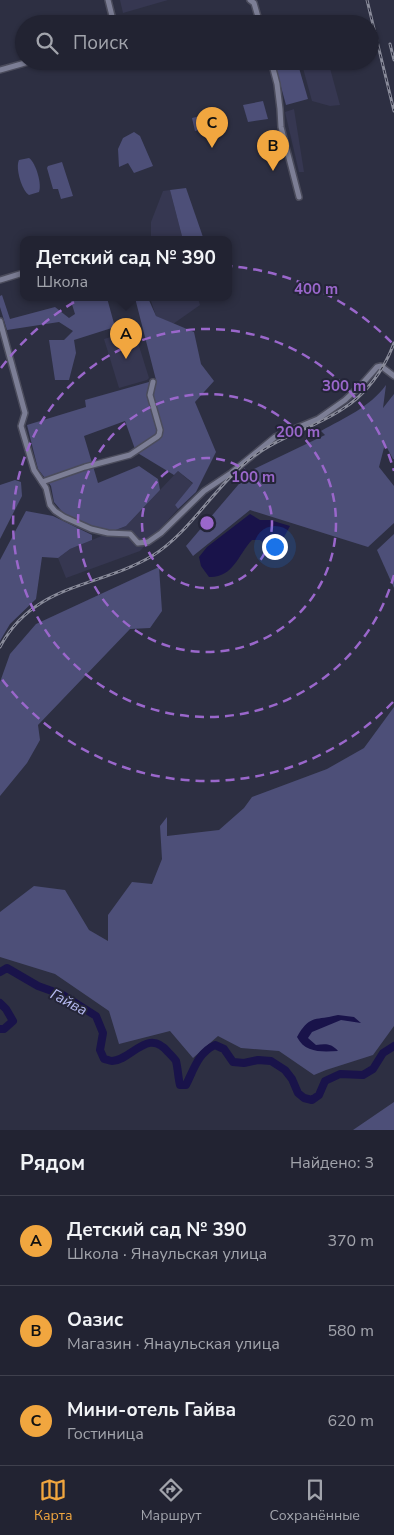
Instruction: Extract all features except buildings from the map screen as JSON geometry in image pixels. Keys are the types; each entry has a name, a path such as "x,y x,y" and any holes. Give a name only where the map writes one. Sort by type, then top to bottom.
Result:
{"street":[{"path":"108,0 112,15"},
{"path":"250,0 254,3 257,15"},
{"path":"0,70 15,66"},
{"path":"273,70 277,84 281,127 299,197"},
{"path":"0,280 20,274"},
{"path":"0,321 25,413 21,426 34,470 46,488 50,505 64,517 91,529 108,533 130,534 138,543 148,542 161,533 204,492 231,473 274,437 318,419 345,400 377,367 381,366 394,376"},
{"path":"42,482 130,454 157,438 160,430 150,395 153,382"}],"shaded area":[{"path":"120,0 168,0 123,13"},
{"path":"276,70 300,70 308,99 286,105"},
{"path":"303,70 330,70 340,105 330,106 312,101"},
{"path":"263,101 268,119 248,122 243,105"},
{"path":"294,109 304,172 299,172 285,112"},
{"path":"213,113 216,126 195,131 192,118"},
{"path":"134,132 140,136 153,166 134,173 128,163 119,167 118,149 123,138"},
{"path":"29,158 36,169 40,188 39,192 29,195 22,184 18,164 19,160"},
{"path":"62,162 73,196 61,199 58,189 53,189 47,168"},
{"path":"186,188 203,236 182,236 170,190"},
{"path":"170,190 182,236 151,236 151,222 163,191"},
{"path":"2,295 10,319 55,307 69,318 75,314 71,301 108,301 115,327 74,340 76,353 69,380 55,380 49,340 64,340 73,331 59,322 7,330 0,307 0,296"},
{"path":"136,301 149,301 156,316 194,332 201,364 214,381 195,402 216,452 196,492 178,509 175,505 193,483 178,471 174,475 136,452 125,421 84,436 98,483 139,466 158,479 160,490 126,526 113,531 92,528 65,515 54,502 51,486 38,469 27,425 86,407 85,400 156,380"},
{"path":"151,301 199,301 200,305 173,324 156,316"},
{"path":"134,330 149,378 119,388 104,339"},
{"path":"386,385 383,408 394,394 394,459 385,444 379,467 394,486 394,523 368,547 250,510 193,556 186,546 250,471 325,435 321,431 364,406 380,393"},
{"path":"178,471 193,484 175,505 178,509 140,551 66,578 58,558 70,549 126,526"},
{"path":"15,480 21,482 22,496 0,539 0,485"},
{"path":"26,511 53,516 92,535 92,540 70,549 58,558 42,557 36,599 10,624 0,641 0,560"},
{"path":"250,514 260,520 270,520 290,526 277,550 269,553 266,544 260,540 252,540 229,570 224,574 209,577 201,566 199,557 207,547"},
{"path":"394,534 394,588 377,550"},
{"path":"159,567 162,611 150,628 130,629 38,725 40,740 27,763 0,796 0,682 10,654 36,624"},
{"path":"394,707 394,1026 373,1055 314,1075 279,1051 241,1048 218,1036 193,1058 170,1031 119,1044 109,1011 55,974 0,957 0,912 34,886 65,890 89,930 108,941 108,915 132,882 152,884 162,859 160,826 167,817 167,836 219,830 244,808 252,797 327,769 364,748"},
{"path":"338,1015 354,1017 361,1023 341,1020 312,1032 308,1038 316,1045 330,1045 338,1051 309,1049 300,1042 297,1037 310,1022"},
{"path":"394,1102 394,1130 353,1130"}],"waterway":[{"name":"Гайва","path":"0,972 7,968 38,986 63,995 96,1016 103,1033 100,1050 104,1059 112,1061 119,1059 147,1044 161,1045 176,1061 180,1085 186,1085 200,1057 215,1045 224,1049 233,1062 271,1061 285,1070 292,1079 298,1093 304,1098 312,1100 319,1095 325,1081 340,1074 363,1075 373,1069 383,1053 394,1046"},
{"name":"Гайва","path":"0,1003 13,1021 4,1029 0,1029"}],"railway":[{"path":"367,0 371,15"},
{"path":"390,44 394,60"},
{"path":"379,49 394,111"},
{"path":"0,647 14,626 30,610 68,590 131,566 152,556 165,547 189,524 233,474 256,454 329,417 358,397 373,381 385,363 394,343"}],"place":[{"name":"Мини-отель Гайва","path":"212,148"},
{"name":"Оазис","path":"273,171"},
{"name":"Детский сад № 390","path":"126,359"}]}
